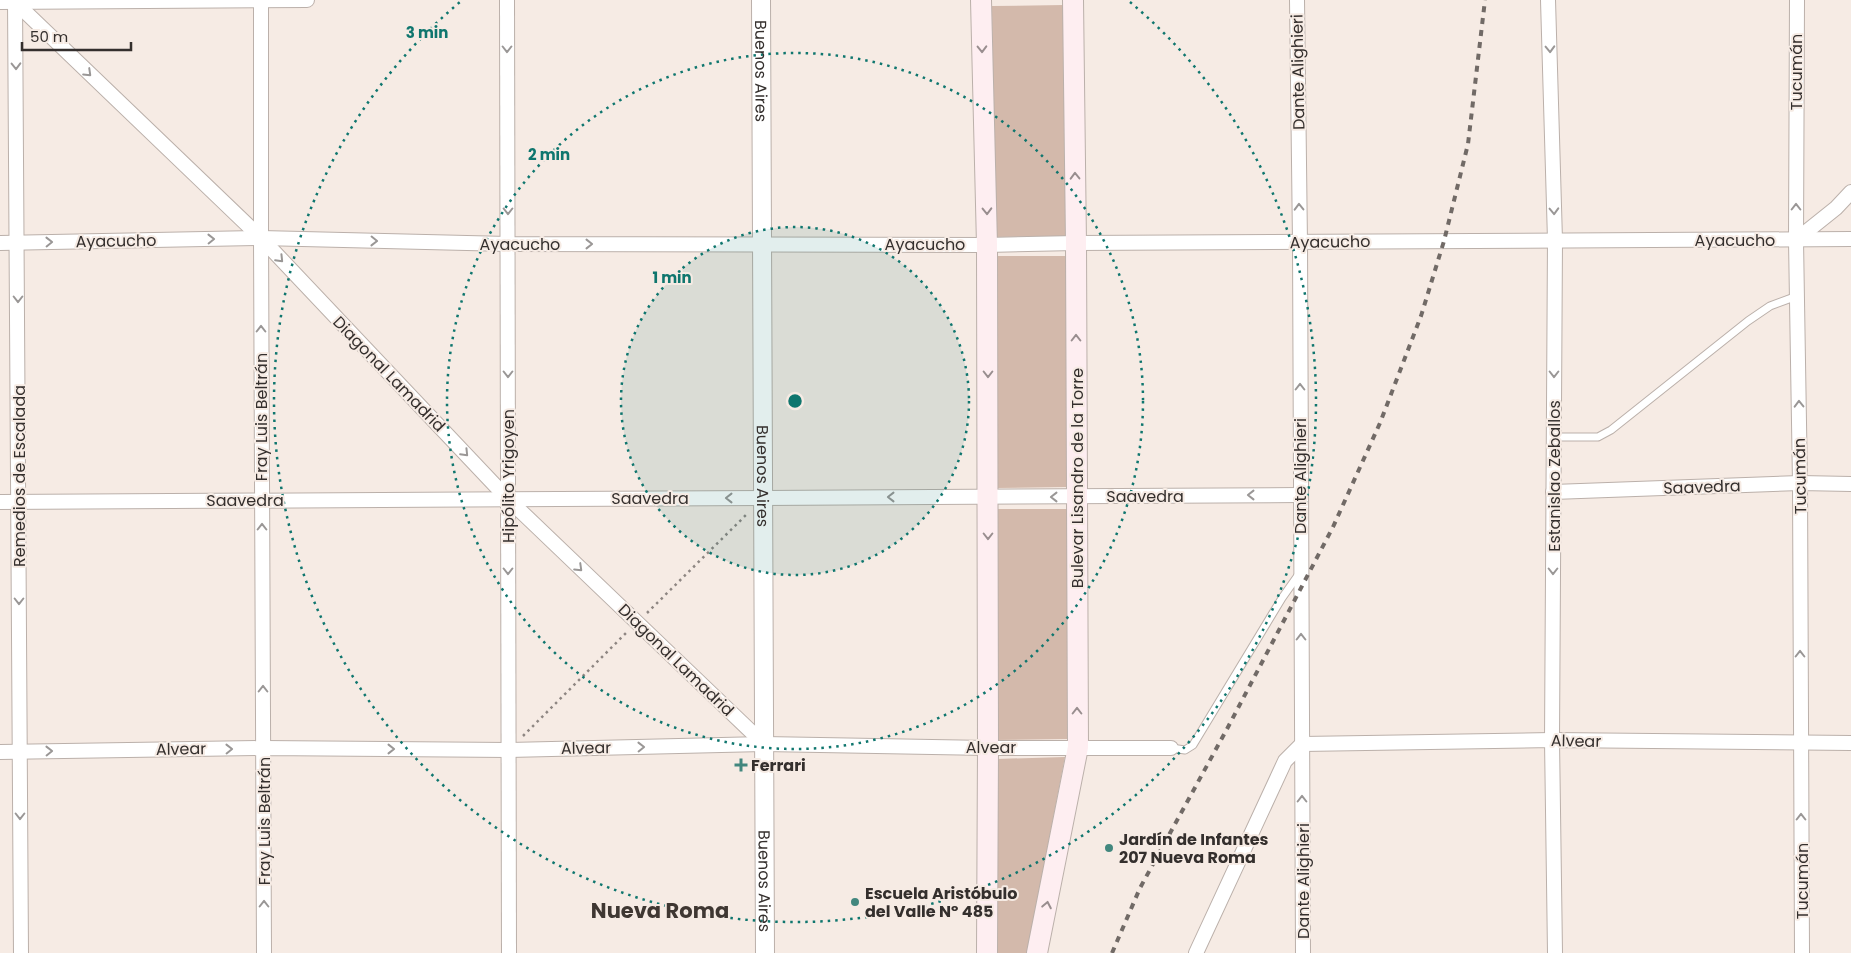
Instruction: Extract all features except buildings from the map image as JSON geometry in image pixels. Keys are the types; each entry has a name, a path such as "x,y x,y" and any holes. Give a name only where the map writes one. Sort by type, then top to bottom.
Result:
{"main road":[{"path":"981,0 988,245 987,953"},
{"name":"Bulevar Lisandro de la Torre","path":"1037,953 1078,747 1073,0"}],"street":[{"name":"Fray Luis Beltrán","path":"261,0 260,238 264,953"},
{"path":"0,2 307,0"},
{"name":"Hipólito Yrigoyen","path":"507,0 509,953"},
{"name":"Buenos Aires","path":"761,0 765,953"},
{"name":"Dante Alighieri","path":"1297,0 1303,953"},
{"name":"Estanislao Zeballos","path":"1548,0 1555,240 1552,740 1555,953"},
{"name":"Tucumán","path":"1797,0 1796,240 1800,483 1802,953"},
{"name":"Diagonal Lamadrid","path":"16,1 260,238 508,499 764,744"},
{"name":"Remedios de Escalada","path":"16,1 20,953"},
{"path":"1796,240 1836,208 1851,192"},
{"name":"Ayacucho","path":"0,243 260,238 508,244 988,245 1555,240 1851,240"},
{"name":"Saavedra","path":"1554,492 1800,483 1851,484"},
{"name":"Saavedra","path":"0,502 1300,495"},
{"name":"Alvear","path":"1302,744 1552,740 1851,744"},
{"name":"Alvear","path":"0,752 263,748 509,750 764,744 988,748 1171,748"},
{"path":"1196,953 1285,761 1302,744"}],"lane":[{"path":"1554,437 1598,437 1611,430 1748,321 1770,306 1797,296"},
{"path":"1171,748 1184,750 1193,745 1282,598 1301,571"}],"shaded area":[{"path":"1064,5 1066,236 994,237 992,6"},
{"path":"994,256 1066,256 1068,487 996,488"},
{"path":"994,509 1067,509 1068,739 996,740"},
{"path":"1065,757 1027,953 996,953 996,759"}],"railway":[{"path":"1112,953 1140,888 1227,729 1333,527 1380,423 1421,316 1444,241 1468,144 1485,0"}],"place":[{"name":"Ferrari","path":"741,765"},
{"name":"Jardín de Infantes 207 Nueva Roma","path":"1109,848"},
{"name":"Escuela Aristóbulo del Valle Nº 485","path":"855,902"}],"district":[{"name":"Nueva Roma","path":"660,910"}]}
